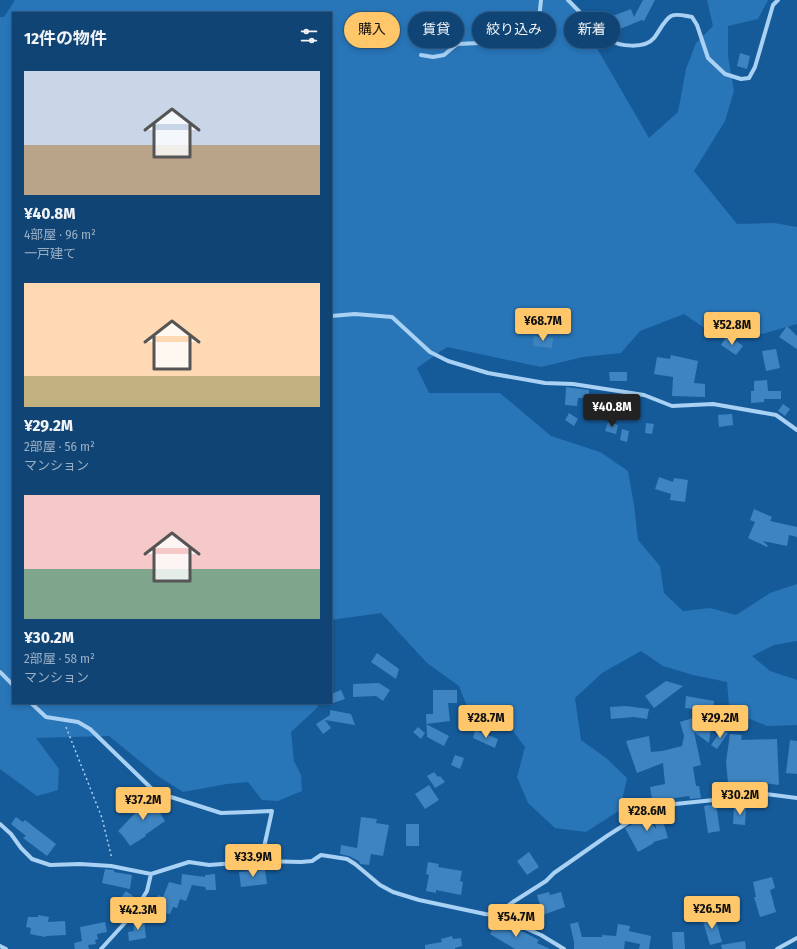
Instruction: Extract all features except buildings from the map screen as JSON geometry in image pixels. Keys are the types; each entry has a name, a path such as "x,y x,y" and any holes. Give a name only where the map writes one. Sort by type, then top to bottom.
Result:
{"street":[{"path":"421,55 444,55 457,44 504,42 533,33 538,29 541,0"},
{"path":"568,0 609,39 620,45 646,43 653,39 669,17 676,14 692,17 697,25 708,58 725,74 741,79 749,78 755,68 773,5 778,0"},
{"path":"332,316 355,314 392,317 430,352 448,360 488,373 544,383 573,384 644,395 672,406 713,404 776,415 797,430"},
{"path":"0,672 12,684"},
{"path":"32,704 46,717 78,722 90,729 151,788 172,797 221,813 272,811 261,861"},
{"path":"496,915 546,881 554,873 607,836 646,812 675,804 714,800 750,792 797,798"},
{"path":"0,824 11,834 21,848 32,859 50,865 80,864 111,866 151,874 189,862 209,865 261,861 301,862 312,860 321,855 347,859 380,885 393,892 419,900 496,915 541,935 564,949"},
{"path":"101,949 132,915 147,891 151,874"},
{"path":"777,949 797,938"},
{"path":"0,946 6,949"}],"path":[{"path":"63,720 102,818 113,865 111,866"}],"shaded area":[{"path":"15,0 569,0 576,12 564,12 564,48 597,48 649,138 678,112 686,69 696,43 713,26 707,0 768,0 758,19 728,26 728,56 734,91 725,121 694,171 737,224 775,223 797,227 797,324 762,334 713,334 684,314 640,331 621,353 583,357 541,367 447,347 417,368 429,393 500,393 551,436 600,452 628,471 638,540 660,566 664,593 683,611 710,608 736,615 770,593 797,584 797,641 774,645 752,656 770,671 797,680 797,725 767,726 745,717 729,705 727,682 693,675 663,666 641,651 602,673 575,698 581,740 606,758 627,778 620,810 586,832 555,828 528,803 517,777 525,747 507,723 474,724 459,686 427,663 381,613 332,620 332,12 12,12 12,704 317,704 318,707 291,732 294,761 301,775 302,791 278,801 262,800 248,782 227,784 183,792 158,776 109,736 36,738 59,769 58,790 37,796 0,769 0,17 4,17"}]}
